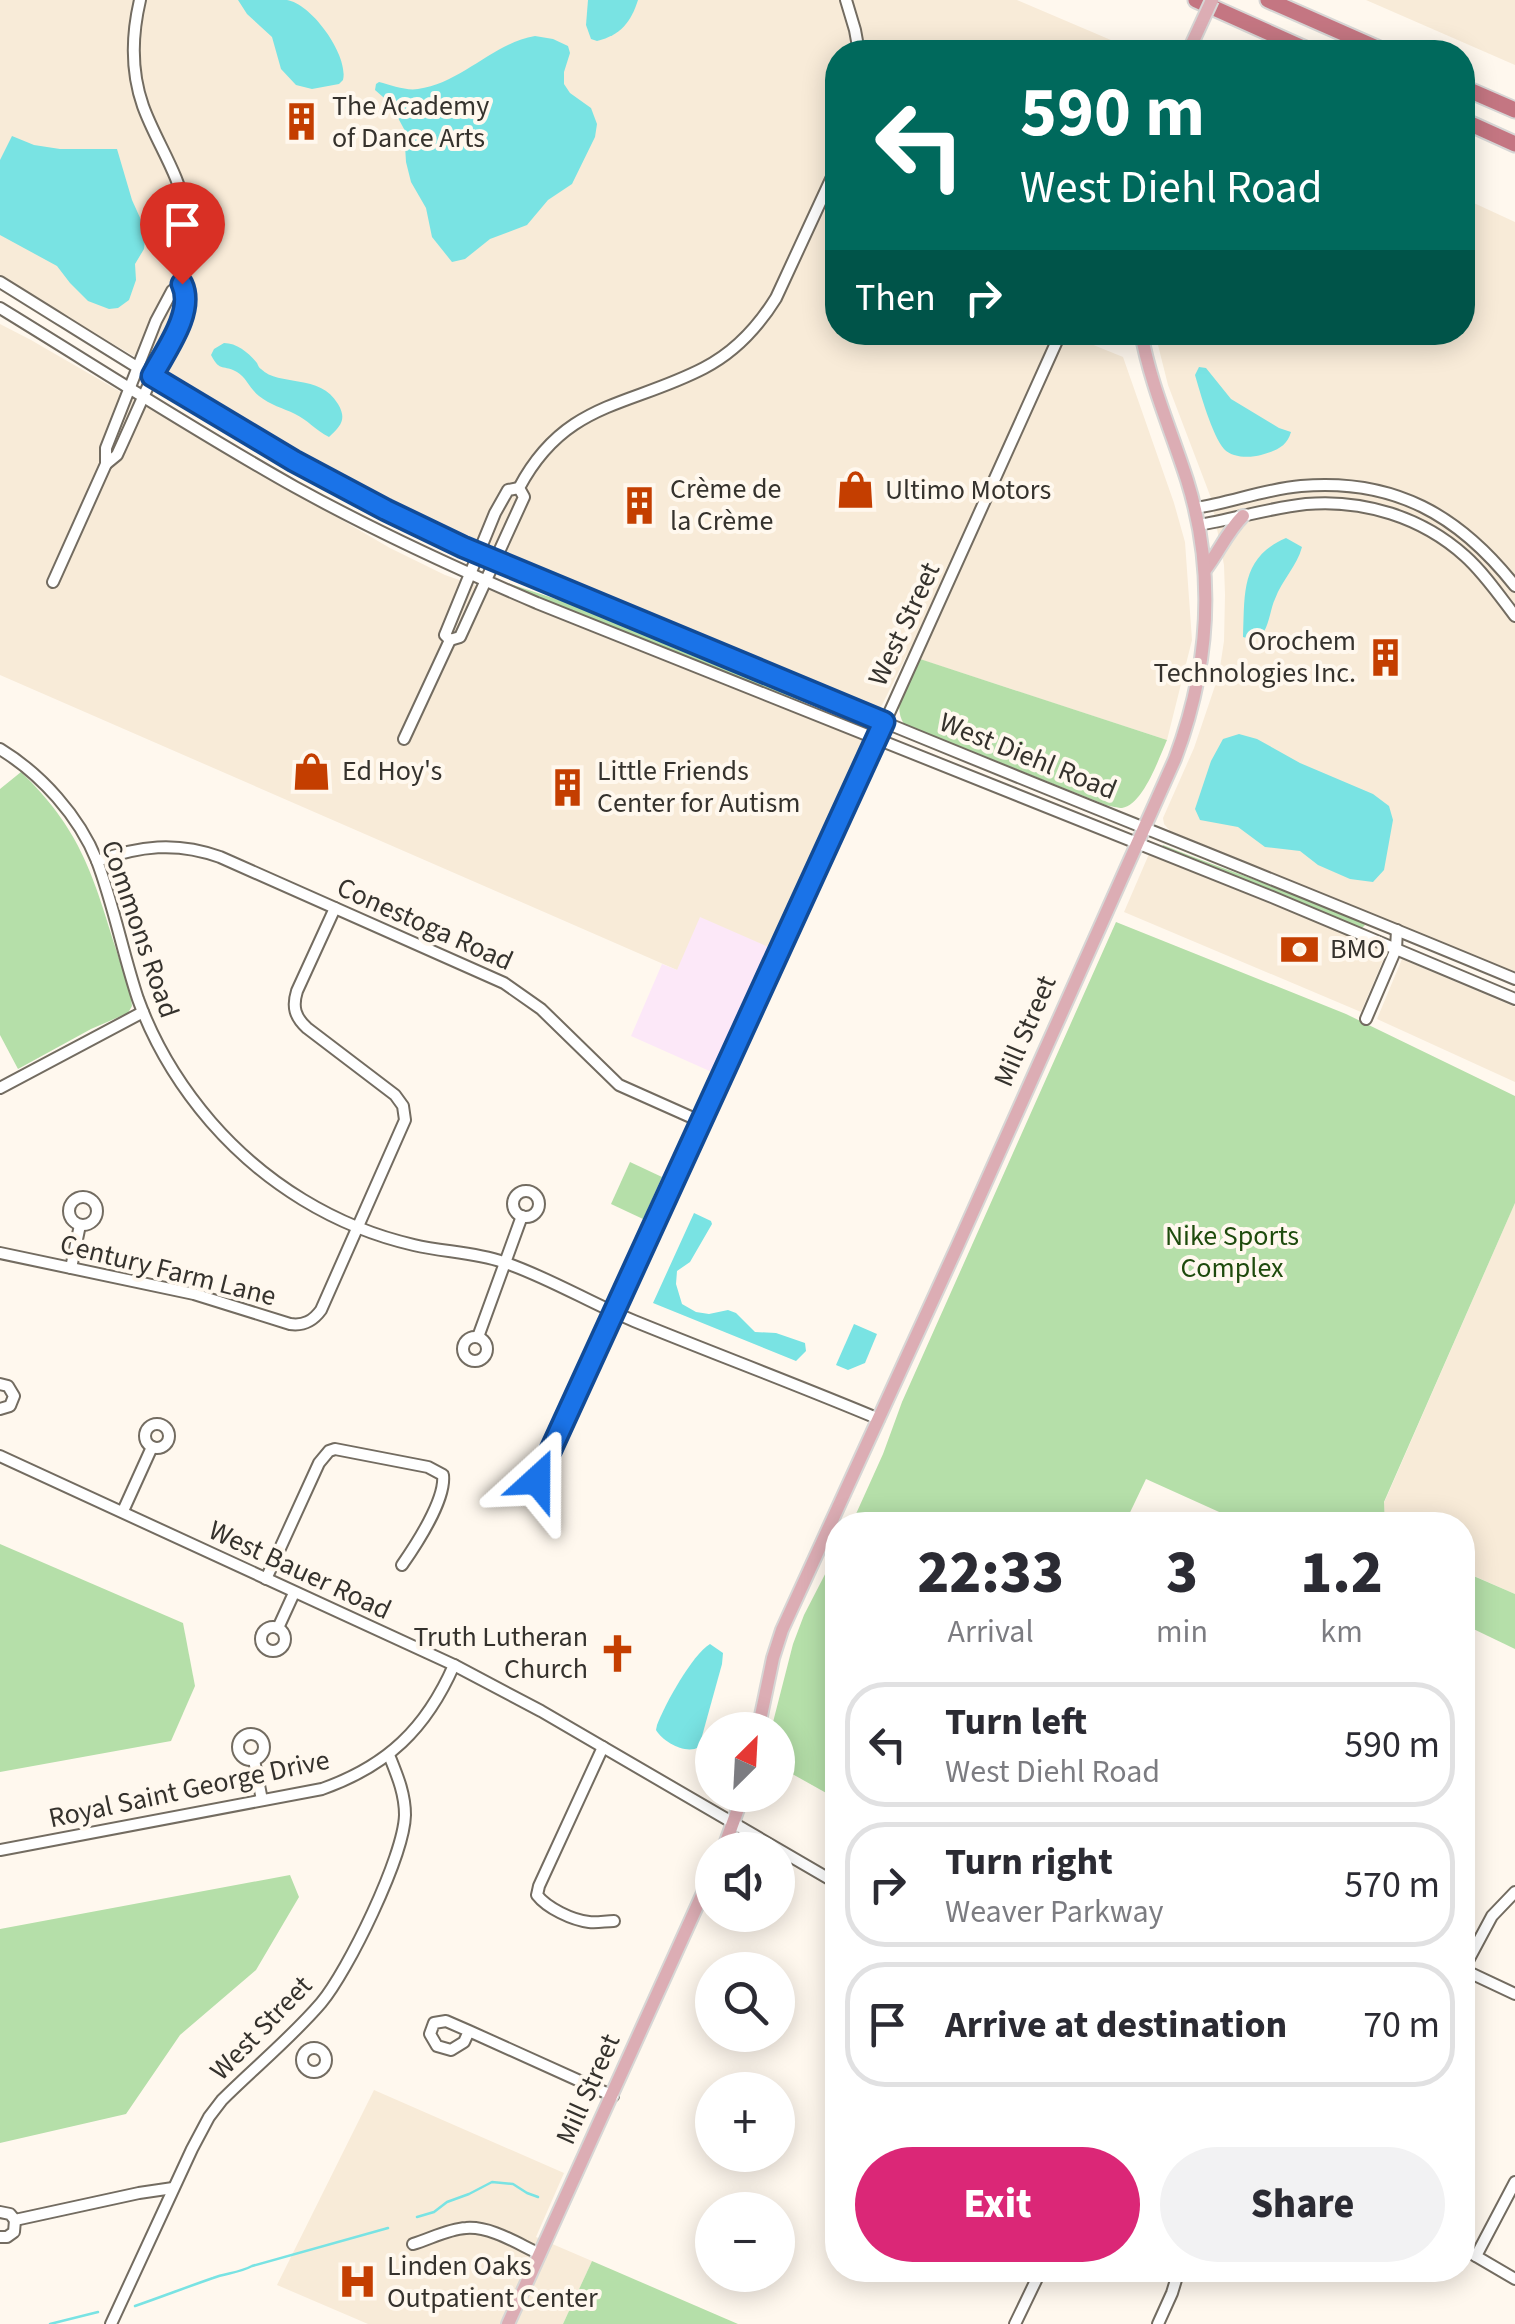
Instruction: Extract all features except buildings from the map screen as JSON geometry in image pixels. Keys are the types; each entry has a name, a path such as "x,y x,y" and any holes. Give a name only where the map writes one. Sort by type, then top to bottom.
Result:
{"highway":[{"path":"1196,0 1285,40"},
{"path":"1268,0 1359,40"},
{"path":"1475,92 1515,110"},
{"path":"1475,126 1515,144"}],"main road":[{"path":"1194,40 1212,0"},
{"name":"Mill Street","path":"837,1512 1174,759 1194,702 1204,639 1205,570 1195,508 1144,345"},
{"path":"1205,570 1225,537 1244,516"},
{"name":"Mill Street","path":"762,1712 782,1630 825,1537"},
{"path":"730,1832 738,1812"},
{"name":"Mill Street","path":"508,2324 695,1911"}],"street":[{"path":"106,464 117,455 152,376 172,342 187,294 182,284 187,252 186,211 178,180 142,104 135,73 134,34 140,0"},
{"path":"846,0 857,40"},
{"path":"450,640 445,635 508,490 519,488 542,454 574,424 611,404 704,368 734,348 754,329 782,286 825,192"},
{"name":"West Diehl Road","path":"0,282 294,461 479,554 1515,979"},
{"path":"53,582 106,464 106,448 162,308 172,291 182,284"},
{"name":"West Diehl Road","path":"0,308 297,488 470,574 1515,999"},
{"name":"West Street","path":"537,1480 1055,345"},
{"path":"1195,508 1299,486 1341,486 1394,495 1448,520 1475,540 1515,586"},
{"path":"404,739 450,640 460,637 486,581 524,497 519,488"},
{"path":"1198,525 1304,504 1340,503 1394,515 1421,526 1462,553 1515,616"},
{"name":"Commons Road","path":"0,748 27,768 62,804 87,842 97,861 143,1012 173,1071 227,1139 287,1190 356,1228 417,1246 505,1262 615,1313 879,1420"},
{"name":"Conestoga Road","path":"97,861 144,847 166,846 193,848 220,857 504,983 540,1009 619,1085 702,1122"},
{"name":"Century Farm Lane","path":"0,1253 194,1294 290,1324 313,1320 321,1310 402,1128 405,1112 396,1095 296,1016 297,991 334,908"},
{"path":"1366,1020 1396,949 1396,930"},
{"path":"0,1088 143,1012"},
{"path":"478,1337 522,1216"},
{"path":"71,1268 80,1225"},
{"path":"0,1384 8,1386 14,1396 10,1406 0,1409"},
{"path":"123,1511 152,1447"},
{"path":"266,1579 319,1463 335,1449 428,1467 443,1475 444,1488 402,1565"},
{"name":"West Bauer Road","path":"0,1456 454,1665 825,1876"},
{"path":"278,1628 294,1592"},
{"name":"Royal Saint George Drive","path":"0,1850 322,1789 389,1756 434,1704 454,1665"},
{"path":"603,1747 538,1895 544,1903 583,1921 614,1921"},
{"name":"West Street","path":"110,2324 202,2129 222,2100 324,1999 347,1963 399,1848 404,1828 404,1802 389,1756"},
{"path":"254,1760 262,1800"},
{"path":"1475,1948 1492,1916 1515,1892"},
{"path":"1475,1976 1515,1994"},
{"path":"469,2031 612,2096"},
{"path":"292,2032 308,2049"},
{"path":"1515,2182 1476,2256 1515,2279"},
{"path":"15,2220 173,2188"},
{"path":"0,2212 15,2220 14,2232 0,2237"},
{"path":"413,2244 474,2228 540,2254"},
{"path":"1015,2324 1035,2282"},
{"path":"1158,2324 1175,2282"}],"shaded area":[{"path":"0,0 1017,0 1111,40 825,40 825,345 1094,345 1123,357 1185,542 1192,640 1167,740 907,655 882,705 866,710 385,504 296,456 0,275"},
{"path":"1366,0 1515,0 1515,65 1475,48 1475,40 1458,40"},
{"path":"1475,204 1515,222 1515,973 1170,831 1164,824 1163,818 1194,748 1219,674 1225,595 1224,565 1211,498 1168,385 1158,345 1475,345"},
{"path":"0,324 390,548 445,575 509,597 876,745 780,952 677,970 0,675"},
{"path":"1149,854 1387,951 1361,1012 1124,912"},
{"path":"700,917 780,952 723,1077 631,1036 662,964 677,970"},
{"path":"1402,959 1515,1007 1515,1082 1377,1019"},
{"path":"1515,1203 1515,1594 1475,1576 1475,1512 1384,1512 1384,1503"},
{"path":"374,2090 564,2173 536,2237 592,2261 563,2324 368,2324 277,2285"}],"green space":[{"path":"507,583 644,628 863,720 861,723 727,674"},
{"path":"917,658 1167,740 1137,799 1122,808 1106,805 904,724 900,700"},
{"path":"21,772 57,812 81,852 99,895 132,1006 128,1013 18,1069 0,1035 0,789"},
{"path":"1163,845 1339,912 1365,925 1361,929"},
{"name":"Nike Sports Complex","path":"1116,922 1346,1014 1515,1096 1515,1203 1384,1502 1384,1512 1219,1512 1146,1479 1130,1512 857,1512"},
{"path":"630,1162 662,1177 643,1219 611,1204"},
{"path":"0,1544 183,1623 195,1686 171,1741 0,1772"},
{"path":"825,1574 825,1792 795,1776 795,1712 776,1712 793,1644"},
{"path":"1475,1577 1515,1594 1515,1649 1475,1630"},
{"path":"290,1875 299,1897 256,1970 180,2035 126,2114 0,2143 0,1929"},
{"path":"592,2261 738,2324 563,2324"}],"water":[{"path":"238,0 287,0 307,11 335,45 343,80 312,89 296,85 281,69 272,37"},
{"path":"588,0 638,0 624,27 597,41 591,39 586,25"},
{"path":"535,36 568,46 564,84 591,108 597,124 595,137 572,184 548,200 527,225 490,239 465,259 452,262 432,237 426,208 411,182 404,129 390,103 375,90 376,84 413,89 434,85 505,46"},
{"path":"12,136 60,149 117,149 146,231 129,300 118,308 109,309 88,301 57,266 0,235 0,160"},
{"path":"224,343 242,349 269,374 310,384 330,394 342,414 339,426 329,437 300,416 263,399 240,374 214,361 214,349"},
{"path":"1199,367 1206,368 1231,399 1291,432 1287,441 1276,450 1257,456 1227,452 1215,434 1203,402 1195,375"},
{"path":"1286,538 1302,547 1300,554 1278,592 1262,634 1253,639 1243,637 1245,592 1253,567 1271,546"},
{"path":"1239,734 1373,794 1389,806 1393,820 1384,870 1373,882 1350,879 1318,865 1300,851 1265,847 1238,827 1200,820 1195,809 1211,761 1223,739"},
{"path":"694,1213 712,1224 690,1262 677,1271 682,1304 709,1314 728,1310 755,1332 776,1333 805,1343 806,1351 796,1361 653,1303"},
{"path":"854,1324 877,1334 865,1363 848,1370 836,1365"},
{"path":"710,1644 723,1653 722,1664 709,1712 695,1712 695,1749 682,1748 664,1739 656,1730 657,1725 687,1669"}],"waterway":[{"path":"417,2217 492,2182 513,2184 538,2197"},
{"path":"135,2306 218,2276 388,2228"},
{"path":"50,2324 98,2312"}],"place":[{"name":"The Academy of Dance Arts","path":"302,122"},
{"name":"Ultimo Motors","path":"855,490"},
{"name":"Crème de la Crème","path":"640,505"},
{"name":"Orochem Technologies Inc.","path":"1386,657"},
{"name":"Ed Hoy's","path":"312,771"},
{"name":"Little Friends Center for Autism","path":"567,787"},
{"name":"BMO","path":"1300,949"},
{"name":"Truth Lutheran Church","path":"618,1653"},
{"name":"Linden Oaks Outpatient Center","path":"357,2282"}],"route":[{"path":"182,284 187,294 185,308 172,342 152,376 230,425 463,547 884,722 537,1480"}]}
